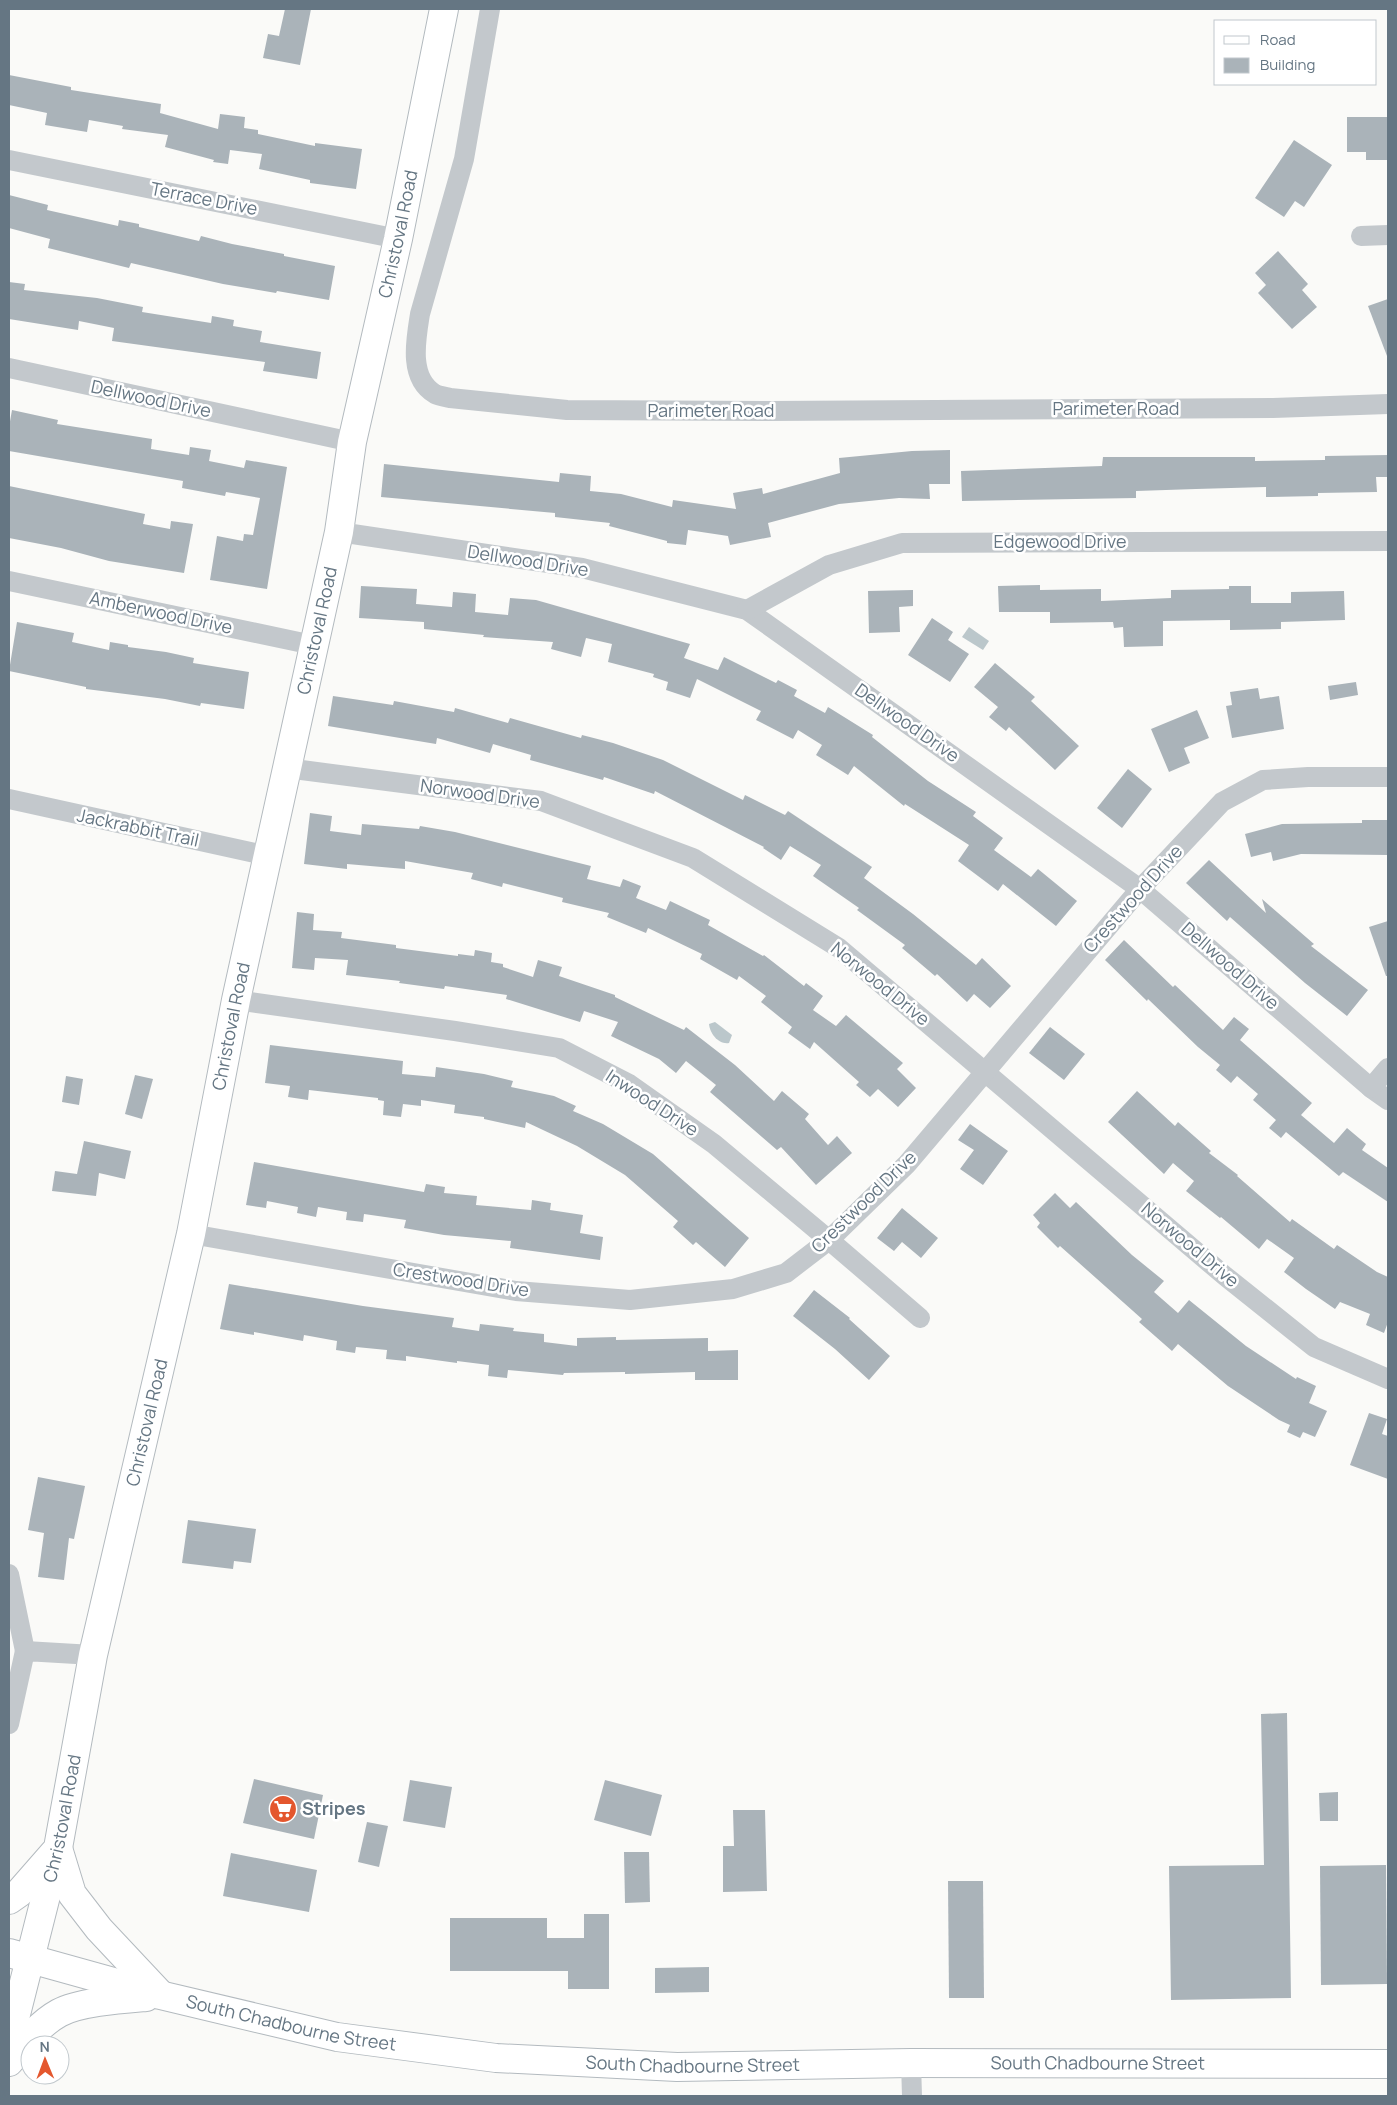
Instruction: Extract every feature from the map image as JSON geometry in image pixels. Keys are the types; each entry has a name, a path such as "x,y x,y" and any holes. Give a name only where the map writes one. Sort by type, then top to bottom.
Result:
{"street":[{"name":"Christoval Road","path":"9,2042 20,1956 58,1848 93,1655 191,1234 236,1000 339,532 352,442 398,239 444,9"},
{"name":"Parimeter Road","path":"490,9 464,159 420,314 417,333 415,353 418,369 424,384 436,395 531,407 577,410 769,411 1243,408 1388,404"},
{"name":"Terrace Drive","path":"9,160 398,239"},
{"path":"1360,236 1388,236"},
{"name":"Dellwood Drive","path":"9,368 352,442"},
{"name":"Dellwood Drive","path":"339,532 582,568 747,610 1140,889 1371,1088 1388,1100"},
{"name":"Edgewood Drive","path":"747,610 829,565 902,542 1388,540"},
{"name":"Amberwood Drive","path":"9,582 314,645"},
{"name":"Norwood Drive","path":"286,768 541,801 692,858 839,948 985,1070 1225,1276 1314,1347 1388,1379"},
{"name":"Crestwood Drive","path":"191,1234 516,1290 630,1300 734,1288 786,1273 830,1240 907,1164 1140,889 1222,802 1263,780 1308,777 1388,777"},
{"name":"Jackrabbit Trail","path":"9,800 268,856"},
{"name":"Inwood Drive","path":"236,1000 455,1030 559,1048 637,1089 714,1144 830,1240 920,1318"},
{"path":"1371,1088 1388,1068"},
{"path":"9,1574 25,1651 9,1724"},
{"path":"25,1651 93,1655"},
{"path":"9,1900 19,1893 58,1848"},
{"path":"58,1848 72,1894 105,1936 160,1995"},
{"name":"South Chadbourne Street","path":"20,1956 160,1995 337,2037 496,2058 677,2067 912,2063 1388,2064"},
{"path":"9,2062 32,2034 59,2013 94,2003 160,1995"},
{"path":"912,2063 912,2096"}],"shaded area":[{"path":"969,627 989,641 983,650 962,637"},
{"path":"715,1022 732,1035 729,1043 719,1041 713,1035 709,1024"}],"building":[{"path":"285,9 311,9 300,65 263,58 268,34 279,36"},
{"path":"9,75 71,87 71,90 161,104 160,113 218,129 220,114 245,117 244,128 258,130 258,134 315,146 315,143 362,149 356,189 310,183 310,180 259,169 262,154 230,150 228,164 213,162 214,160 165,147 168,135 122,129 123,126 89,120 87,132 45,125 47,113 9,105"},
{"path":"1347,117 1388,117 1388,160 1366,160 1366,152 1347,152"},
{"path":"1294,140 1332,165 1304,207 1295,201 1284,217 1255,198"},
{"path":"9,195 48,205 47,210 118,226 119,220 139,224 139,227 199,241 201,236 335,266 329,300 223,284 131,263 129,268 48,248 50,239 9,228"},
{"path":"1278,251 1308,284 1302,290 1317,307 1292,329 1258,293 1266,285 1255,273"},
{"path":"9,282 25,284 24,290 97,298 143,307 142,312 211,323 212,316 234,320 233,326 262,331 260,342 321,352 317,379 263,371 265,362 112,341 114,328 79,321 78,330 9,319"},
{"path":"1388,299 1388,356 1387,356 1368,306"},
{"path":"12,410 58,420 57,424 152,439 151,449 189,455 190,447 211,450 209,461 244,468 246,460 287,467 267,589 210,580 217,536 243,541 244,534 253,535 260,498 226,492 225,496 182,488 183,481 9,451 9,427"},
{"path":"950,450 950,484 929,484 930,499 899,498 839,504 768,523 771,537 730,545 728,536 688,530 686,545 667,543 667,541 609,526 610,523 555,517 555,513 381,497 384,464 559,482 560,473 591,476 590,491 621,494 672,507 673,500 736,509 733,493 762,488 763,494 840,473 839,458 912,451"},
{"path":"1388,455 1388,477 1376,477 1377,492 1318,493 1318,496 1266,497 1266,487 1136,491 1136,498 962,501 961,471 1102,466 1103,457 1255,457 1255,461 1325,460 1325,456"},
{"path":"9,486 145,514 143,524 170,529 171,521 193,524 184,573 109,561 61,548 9,538"},
{"path":"1040,585 1040,590 1101,589 1101,601 1171,598 1171,590 1229,589 1229,586 1251,586 1251,603 1291,603 1291,592 1344,591 1345,620 1281,622 1281,629 1230,630 1230,620 1163,621 1163,646 1124,647 1123,627 1114,628 1113,622 1050,623 1050,612 999,612 998,586"},
{"path":"361,586 417,589 416,604 452,607 453,592 476,594 475,612 508,615 510,598 536,600 690,644 684,658 718,670 724,657 776,683 778,680 797,690 794,696 825,713 828,707 873,735 872,737 928,781 976,812 973,816 1003,838 994,850 1031,877 1038,869 1077,901 1056,926 1003,884 998,891 958,861 969,845 905,804 904,806 854,766 848,775 816,755 822,745 798,730 793,739 756,720 761,711 697,679 690,698 666,690 668,682 653,677 654,674 608,662 612,644 586,638 581,657 551,649 553,642 483,637 484,635 424,629 424,622 359,618"},
{"path":"913,590 913,606 899,607 900,632 869,633 868,591"},
{"path":"932,618 953,632 948,640 969,654 950,682 908,655"},
{"path":"17,622 74,633 72,642 109,650 110,642 128,645 128,647 194,658 193,663 249,672 244,709 201,703 200,706 165,699 86,689 86,687 9,671"},
{"path":"995,663 1035,697 1031,701 1079,746 1055,770 1009,727 1006,731 989,717 998,707 974,687"},
{"path":"1356,682 1358,695 1330,700 1328,686"},
{"path":"1258,688 1260,699 1279,696 1284,729 1232,738 1226,706 1232,705 1230,692"},
{"path":"333,696 393,705 394,701 454,712 455,708 508,723 510,718 581,738 582,735 663,760 743,800 745,795 785,815 788,811 872,867 864,878 913,914 976,965 982,958 1011,986 990,1008 974,994 967,1002 937,974 935,976 902,948 905,945 857,910 859,908 813,876 821,865 790,846 781,860 764,847 655,791 654,794 604,777 603,780 530,760 531,755 493,744 490,753 437,738 436,744 328,726"},
{"path":"1197,710 1209,738 1184,748 1190,763 1169,772 1151,729"},
{"path":"1128,769 1152,789 1122,828 1097,808"},
{"path":"310,813 332,816 330,831 361,835 362,824 419,829 420,826 455,832 591,866 587,879 620,887 623,879 641,886 636,898 666,910 670,901 710,920 708,925 764,955 804,986 806,983 823,996 813,1010 836,1026 846,1015 903,1063 897,1069 916,1088 898,1107 878,1089 870,1097 856,1085 859,1082 814,1042 810,1049 788,1033 792,1027 761,1002 766,996 739,976 737,980 700,959 702,954 648,928 646,933 607,917 609,913 562,902 563,898 503,883 502,887 471,879 473,873 405,861 405,869 347,864 347,869 304,864"},
{"path":"1362,820 1388,820 1388,855 1301,854 1273,861 1271,852 1251,857 1245,834 1282,824 1362,823"},
{"path":"1209,860 1266,913 1262,899 1314,944 1311,946 1368,990 1347,1016 1305,983 1230,917 1227,921 1186,883"},
{"path":"297,912 314,914 313,930 342,932 341,938 396,945 396,948 458,956 458,954 474,956 475,950 492,953 491,962 503,964 503,967 533,977 538,960 562,967 559,976 615,995 615,997 684,1030 686,1027 735,1065 774,1101 782,1091 809,1114 805,1119 828,1145 837,1136 852,1153 816,1185 781,1147 777,1150 710,1092 716,1085 686,1061 676,1073 659,1059 611,1036 618,1022 584,1011 580,1022 506,999 507,995 445,986 444,989 399,983 400,981 346,975 348,960 315,958 314,970 292,968"},
{"path":"1388,921 1388,976 1386,976 1369,927"},
{"path":"1124,940 1173,987 1175,985 1223,1030 1234,1017 1249,1029 1240,1040 1312,1103 1301,1115 1334,1143 1347,1128 1366,1144 1362,1150 1388,1168 1388,1202 1343,1172 1339,1176 1286,1132 1281,1138 1269,1128 1276,1120 1253,1100 1258,1094 1237,1076 1231,1083 1216,1070 1220,1065 1198,1047 1148,999 1147,1001 1105,960"},
{"path":"1050,1027 1085,1054 1064,1080 1029,1053"},
{"path":"270,1045 403,1061 402,1074 435,1077 436,1067 484,1074 513,1081 511,1087 554,1096 576,1106 573,1111 603,1124 653,1154 749,1238 725,1267 696,1242 693,1245 673,1227 678,1221 625,1175 577,1146 526,1122 525,1128 484,1119 484,1117 454,1113 455,1105 421,1100 421,1106 403,1104 401,1117 383,1115 384,1101 378,1100 378,1098 309,1090 308,1100 288,1097 290,1086 265,1083"},
{"path":"135,1075 153,1079 142,1119 125,1114"},
{"path":"66,1076 83,1079 79,1105 62,1102"},
{"path":"1137,1091 1175,1126 1178,1122 1211,1151 1209,1153 1238,1175 1290,1222 1292,1219 1334,1249 1337,1245 1377,1272 1388,1277 1388,1322 1384,1333 1366,1325 1370,1314 1340,1302 1335,1309 1306,1289 1284,1272 1294,1258 1267,1239 1259,1249 1186,1191 1194,1181 1173,1163 1164,1174 1108,1122"},
{"path":"970,1124 1008,1151 983,1185 960,1169 974,1150 958,1140"},
{"path":"84,1141 131,1151 125,1179 99,1173 96,1196 52,1191 55,1171 77,1174"},
{"path":"254,1162 424,1192 426,1184 445,1187 444,1193 477,1196 476,1205 531,1210 532,1200 551,1203 550,1210 583,1215 580,1233 603,1237 600,1260 510,1248 511,1241 444,1235 404,1228 406,1220 364,1214 363,1222 346,1220 347,1212 318,1207 316,1217 297,1213 298,1207 267,1201 266,1208 246,1205"},
{"path":"1055,1193 1070,1208 1076,1202 1132,1255 1164,1281 1154,1292 1178,1313 1189,1300 1246,1346 1296,1379 1297,1377 1316,1386 1309,1403 1327,1411 1315,1437 1303,1432 1300,1438 1287,1432 1290,1425 1279,1420 1228,1386 1178,1344 1172,1351 1139,1322 1142,1319 1060,1246 1058,1248 1037,1227 1040,1223 1033,1215"},
{"path":"902,1208 938,1238 921,1258 902,1242 894,1251 877,1238"},
{"path":"229,1284 363,1306 454,1318 452,1327 479,1331 480,1324 514,1328 513,1331 544,1334 544,1342 577,1346 577,1338 616,1337 616,1340 708,1338 708,1351 738,1350 738,1380 695,1380 695,1372 564,1373 563,1375 508,1370 507,1378 488,1376 489,1365 406,1356 406,1361 386,1359 387,1350 356,1347 355,1353 336,1350 337,1341 304,1335 303,1341 254,1332 254,1335 220,1329"},
{"path":"814,1290 850,1318 890,1356 869,1380 835,1349 793,1316"},
{"path":"1369,1413 1387,1419 1382,1434 1388,1436 1388,1479 1350,1465"},
{"path":"38,1477 85,1486 74,1539 69,1538 64,1580 38,1577 44,1533 28,1530"},
{"path":"188,1520 256,1529 251,1563 234,1561 233,1569 182,1563"},
{"path":"1287,1713 1291,1998 1171,2000 1169,1866 1264,1865 1261,1714"},
{"name":"Stripes","path":"254,1779 323,1795 314,1839 243,1823"},
{"path":"410,1780 452,1787 445,1828 403,1821"},
{"path":"605,1780 662,1795 651,1836 594,1820"},
{"path":"1338,1792 1338,1821 1320,1821 1319,1793"},
{"path":"733,1810 765,1810 767,1891 723,1892 723,1846 734,1846"},
{"path":"367,1822 388,1826 379,1867 358,1862"},
{"path":"624,1852 649,1852 650,1902 625,1903"},
{"name":"Stripes","path":"231,1853 317,1870 309,1912 223,1896"},
{"path":"1386,1865 1387,1984 1321,1985 1320,1866"},
{"path":"948,1881 983,1881 984,1998 949,1998"},
{"path":"584,1914 609,1914 609,1989 568,1989 568,1971 450,1971 450,1918 547,1918 547,1938 584,1938"},
{"path":"709,1967 709,1992 655,1993 655,1968"}],"place":[{"name":"Stripes","path":"283,1809"}]}
